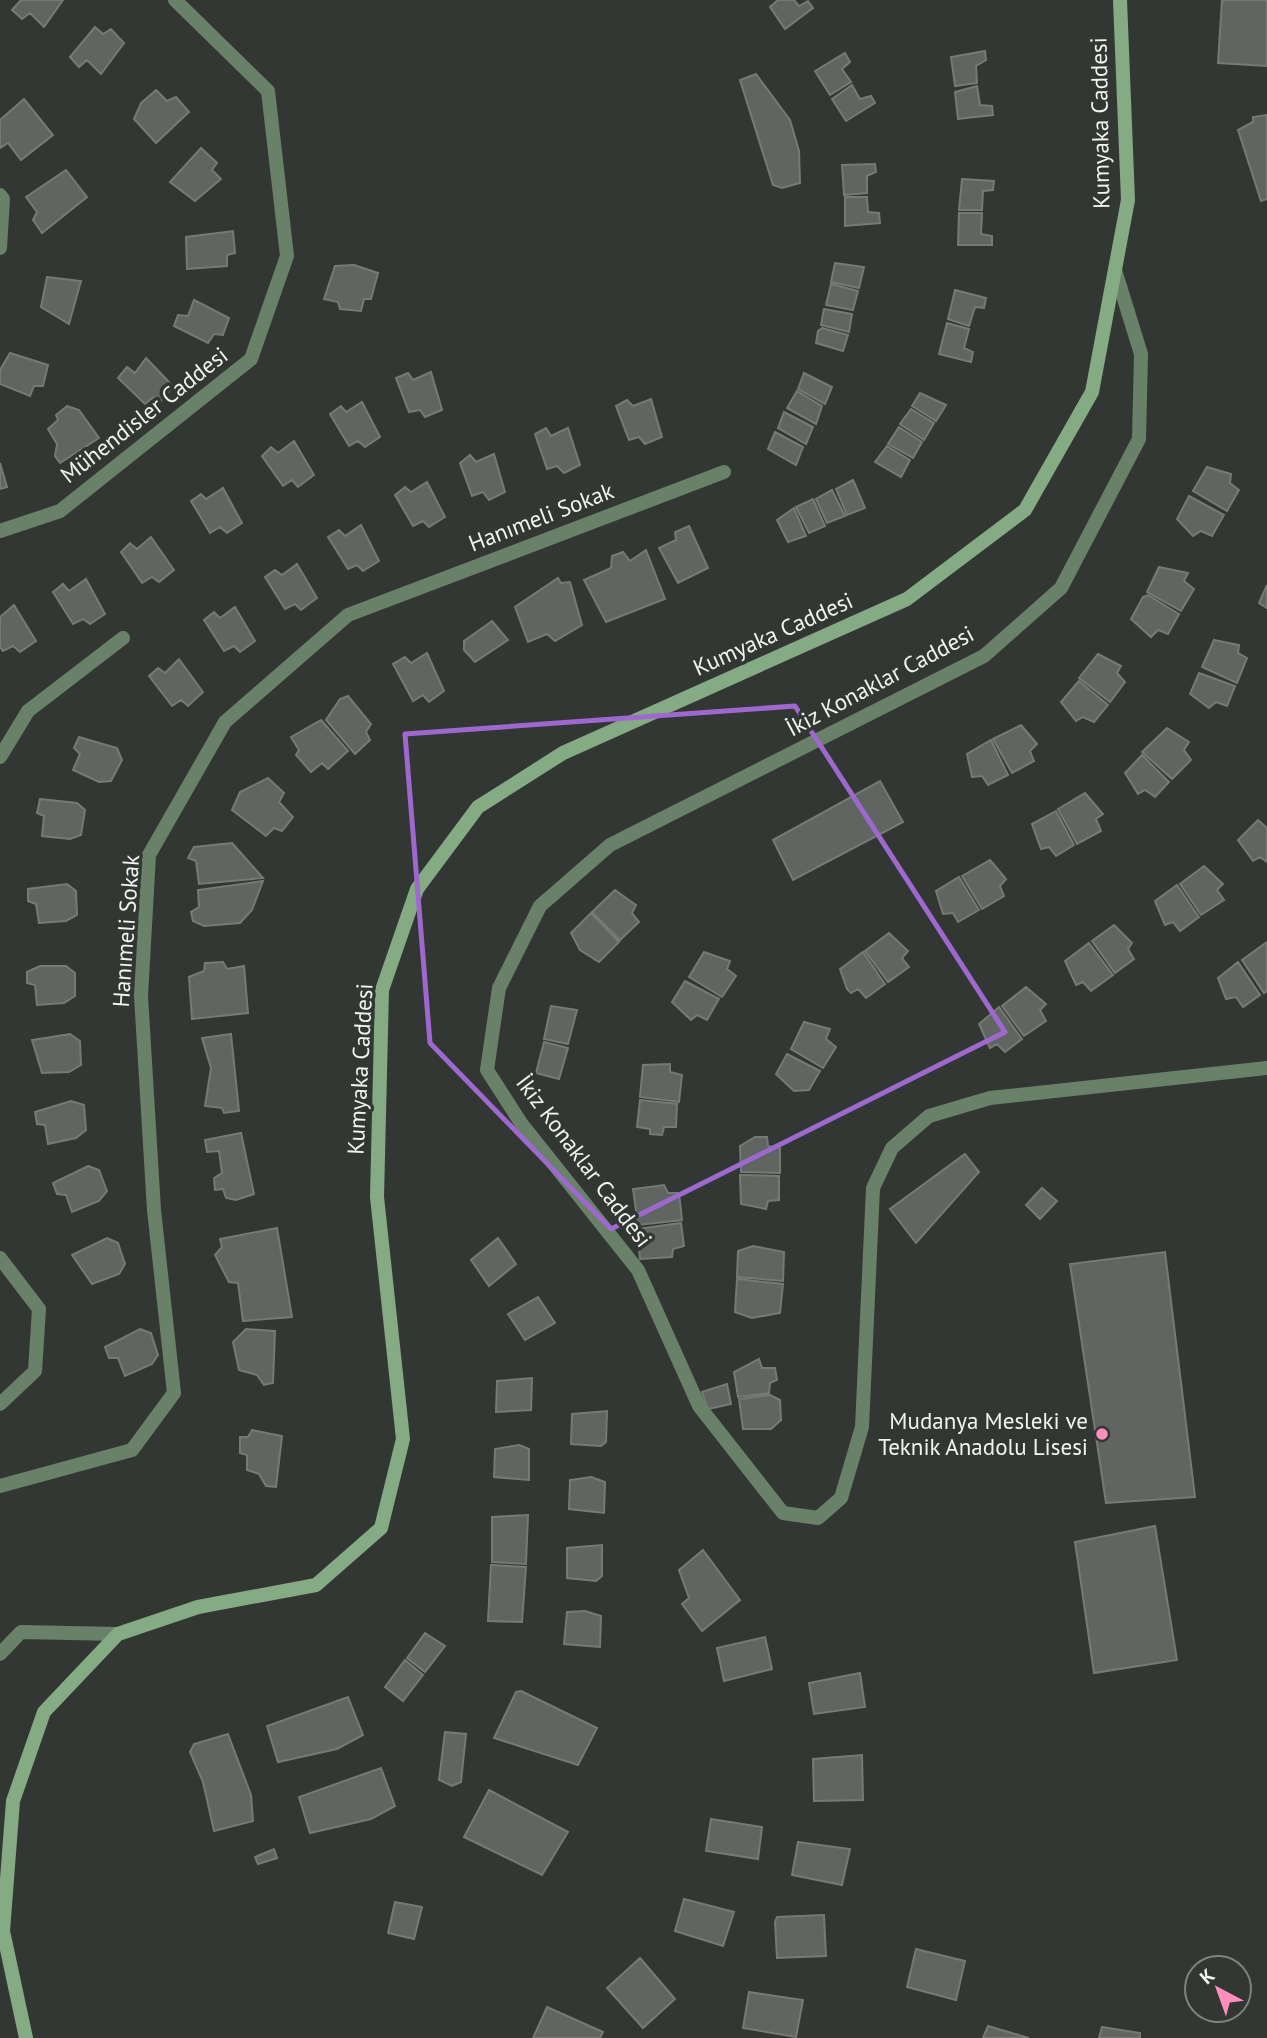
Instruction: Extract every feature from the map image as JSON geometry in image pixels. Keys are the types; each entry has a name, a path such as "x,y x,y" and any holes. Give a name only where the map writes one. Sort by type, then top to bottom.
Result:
{"main road":[{"name":"Kumyaka Caddesi","path":"26,2038 3,1931 13,1801 44,1712 118,1634 198,1607 316,1585 381,1528 403,1439 377,1197 382,990 416,889 478,807 563,753 907,599 1025,510 1092,392 1115,270 1128,200 1120,0"}],"street":[{"name":"Mühendisler Caddesi","path":"0,531 60,511 251,359 287,256 268,91 175,0"},
{"path":"0,195 4,199 0,248"},
{"name":"İkiz Konaklar Caddesi","path":"1115,270 1141,354 1139,439 1061,588 984,656 610,845 540,906 499,988 487,1069 521,1123 638,1270 699,1406 783,1513 817,1518 841,1498 862,1427 873,1188 892,1148 929,1116 990,1098 1267,1068"},
{"name":"Hanımeli Sokak","path":"0,1486 132,1450 174,1393 154,1210 141,996 149,855 225,722 348,615 724,472"},
{"path":"0,757 28,711 123,638"},
{"path":"0,1258 39,1310 35,1371 0,1404"},
{"path":"0,1654 21,1632 118,1634"}],"highlighted area":[{"path":"795,706 1005,1032 611,1229 430,1043 405,734"}],"building":[{"path":"21,0 63,0 44,27 30,13 22,19 12,10"},
{"path":"778,0 794,0 799,6 808,1 813,8 785,29 770,7"},
{"path":"1222,0 1267,0 1267,66 1218,63"},
{"path":"95,27 103,34 111,29 124,43 101,74 87,60 79,67 70,57"},
{"path":"985,51 986,60 976,66 977,83 955,86 951,57"},
{"path":"845,53 850,62 842,69 851,82 830,95 815,71"},
{"path":"756,74 790,120 799,151 800,183 782,188 773,185 740,80"},
{"path":"852,85 860,99 871,96 875,103 846,121 832,99"},
{"path":"977,86 980,105 992,106 993,115 958,119 955,92"},
{"path":"156,90 167,101 176,97 189,112 156,143 134,119 141,103"},
{"path":"24,99 53,135 21,160 8,143 0,148 0,120"},
{"path":"1267,115 1267,199 1261,201 1238,130 1253,122 1253,117"},
{"path":"201,148 217,163 212,170 221,179 195,201 170,182"},
{"path":"875,164 876,172 867,176 867,193 844,195 842,165"},
{"path":"66,170 87,197 42,233 33,220 37,212 26,197"},
{"path":"962,179 994,181 993,190 983,191 982,210 959,210"},
{"path":"845,197 867,197 868,212 879,213 880,223 845,226"},
{"path":"959,213 982,213 981,234 992,236 992,245 958,245"},
{"path":"233,231 235,253 227,255 227,266 187,269 186,237"},
{"path":"835,263 864,267 859,288 831,282"},
{"path":"354,265 378,273 371,299 364,299 361,311 340,309 338,302 324,299 335,266"},
{"path":"47,277 81,281 69,324 41,307"},
{"path":"831,284 858,291 853,310 826,305"},
{"path":"955,290 986,298 984,308 975,307 969,326 948,319"},
{"path":"194,300 229,318 223,335 214,334 208,343 174,326 178,315 188,316"},
{"path":"824,309 852,314 849,332 821,325"},
{"path":"947,323 969,329 964,348 973,352 971,362 939,354"},
{"path":"822,328 848,335 843,351 816,343 818,331"},
{"path":"10,353 48,365 43,386 34,386 30,396 0,384 0,370"},
{"path":"146,358 173,386 161,401 154,397 145,404 118,378 127,367 135,373"},
{"path":"431,372 442,410 425,417 420,410 409,412 396,378 408,373 413,380"},
{"path":"804,373 832,387 825,404 798,389"},
{"path":"797,391 822,406 816,424 787,408"},
{"path":"920,393 946,405 936,421 912,406"},
{"path":"651,399 662,437 645,444 639,437 629,440 616,406 627,400 633,406"},
{"path":"362,402 380,437 365,447 358,441 349,446 330,414 341,406 346,412"},
{"path":"67,406 79,410 99,438 60,463 55,456 57,444 48,429 58,420 56,415"},
{"path":"911,409 934,423 924,440 900,424"},
{"path":"784,412 813,427 806,444 778,428"},
{"path":"899,427 922,442 913,458 888,444"},
{"path":"546,428 551,436 568,428 580,465 564,473 557,466 547,469 535,434"},
{"path":"775,432 803,447 796,465 768,449"},
{"path":"294,441 314,475 298,487 292,480 283,486 262,456 271,447 278,453"},
{"path":"887,446 910,460 901,477 875,462"},
{"path":"494,454 505,492 489,500 483,492 472,496 460,463 470,455 476,462"},
{"path":"0,463 7,487 0,489"},
{"path":"1207,467 1231,474 1230,483 1239,490 1227,511 1193,491"},
{"path":"853,480 865,508 847,515 836,489"},
{"path":"427,482 445,517 429,527 423,521 413,526 395,495 405,487 411,492"},
{"path":"223,488 242,523 227,533 220,527 210,533 191,501 201,494 206,499"},
{"path":"832,490 845,516 827,523 816,499"},
{"path":"1189,496 1224,515 1212,536 1201,531 1193,536 1177,519"},
{"path":"813,499 825,526 809,533 796,507"},
{"path":"794,508 806,536 788,542 777,520"},
{"path":"361,525 379,561 363,571 357,565 348,569 328,537 339,530 345,536"},
{"path":"689,526 708,568 678,583 659,548 676,540 675,532"},
{"path":"151,537 174,570 159,582 152,577 142,583 121,552 130,543 137,549"},
{"path":"646,550 665,599 606,622 584,580 611,568 612,556 623,552 630,561"},
{"path":"297,564 317,598 301,610 295,604 285,609 265,577 275,570 282,575"},
{"path":"1159,567 1188,573 1184,581 1194,589 1181,611 1147,592"},
{"path":"558,578 561,583 570,582 582,625 555,641 547,634 528,642 515,607"},
{"path":"86,579 105,614 90,624 83,619 73,624 53,592 63,584 69,591"},
{"path":"1267,585 1267,608 1259,603"},
{"path":"1148,595 1179,614 1168,634 1158,630 1151,637 1131,619 1143,597"},
{"path":"14,605 36,641 20,652 13,646 3,651 0,647 0,617"},
{"path":"235,607 255,641 240,652 234,646 224,651 204,620 214,612 220,618"},
{"path":"492,621 508,640 475,662 464,650 464,641"},
{"path":"1214,640 1239,645 1238,653 1247,658 1237,683 1202,667"},
{"path":"427,653 444,691 429,702 423,695 413,701 393,664 405,657 411,663"},
{"path":"1098,654 1121,666 1117,673 1125,682 1110,702 1079,678"},
{"path":"179,659 203,692 188,706 181,700 172,706 149,676 158,668 165,673"},
{"path":"1199,673 1235,686 1227,706 1216,702 1209,708 1190,694"},
{"path":"1079,681 1108,705 1094,722 1083,717 1076,721 1061,702"},
{"path":"348,696 371,724 366,732 370,740 355,754 326,720 340,699"},
{"path":"321,720 348,751 328,769 322,763 311,772 296,755 299,750 291,737"},
{"path":"1021,725 1037,744 1030,751 1034,761 1012,773 993,739"},
{"path":"1167,728 1189,742 1184,750 1191,760 1172,779 1142,752"},
{"path":"79,737 117,748 122,760 111,781 99,782 73,770 80,754 74,748"},
{"path":"991,740 1008,775 988,785 982,776 972,777 967,754"},
{"path":"1142,755 1169,782 1155,797 1145,790 1138,794 1125,773"},
{"path":"268,778 284,793 279,802 293,817 282,831 274,828 266,836 232,810 240,792"},
{"path":"880,781 903,822 793,880 773,840"},
{"path":"1085,793 1103,814 1096,819 1101,831 1077,844 1058,809"},
{"path":"40,799 77,803 85,810 81,835 70,839 42,836 44,816 37,813"},
{"path":"1056,811 1074,845 1056,856 1049,847 1041,849 1032,824"},
{"path":"1258,820 1267,828 1267,862 1260,857 1253,861 1238,840"},
{"path":"232,843 263,878 199,884 196,861 188,858 194,847"},
{"path":"990,860 1006,879 1000,886 1004,896 982,909 962,876"},
{"path":"1204,866 1223,884 1217,890 1224,900 1201,915 1180,884"},
{"path":"959,877 979,910 958,922 953,913 943,914 936,891"},
{"path":"263,881 252,910 240,923 204,926 193,921 191,912 199,907 198,890"},
{"path":"67,884 76,891 77,915 66,921 39,923 36,904 28,901 28,889"},
{"path":"1177,885 1199,917 1180,931 1173,922 1165,925 1155,901"},
{"path":"615,890 636,905 632,913 639,922 620,940 592,912"},
{"path":"591,913 619,942 599,962 580,950 571,933"},
{"path":"1114,925 1132,943 1128,949 1134,959 1115,973 1092,941"},
{"path":"889,933 908,951 902,958 909,967 888,982 865,951"},
{"path":"1267,942 1267,991 1264,993 1242,960"},
{"path":"1089,943 1113,975 1091,991 1083,982 1076,985 1065,961"},
{"path":"704,952 730,961 727,969 736,976 722,997 689,977"},
{"path":"863,952 885,984 866,998 858,989 851,993 847,989 840,969"},
{"path":"223,962 227,969 244,966 248,1013 192,1019 189,977 204,971 205,963"},
{"path":"1238,962 1260,995 1243,1007 1236,997 1226,999 1218,978"},
{"path":"40,966 66,966 75,973 75,996 64,1003 37,1005 35,985 27,983 27,972"},
{"path":"685,981 719,999 707,1020 697,1015 691,1020 672,1002"},
{"path":"1026,987 1046,1004 1040,1010 1046,1021 1024,1036 1002,1006"},
{"path":"551,1006 577,1010 568,1044 544,1039"},
{"path":"999,1007 1022,1039 1005,1052 997,1044 990,1048 979,1024"},
{"path":"804,1022 830,1029 826,1039 836,1047 823,1068 791,1049"},
{"path":"70,1034 80,1041 81,1065 69,1072 42,1073 32,1040"},
{"path":"231,1034 239,1111 224,1113 222,1108 205,1106 211,1068 202,1038"},
{"path":"544,1042 568,1048 559,1079 536,1073"},
{"path":"787,1054 820,1071 809,1090 794,1091 776,1074"},
{"path":"670,1064 670,1072 682,1075 679,1102 640,1097 643,1065"},
{"path":"640,1100 677,1104 676,1127 664,1127 662,1135 650,1134 650,1129 637,1127"},
{"path":"71,1101 84,1105 86,1130 76,1138 48,1144 45,1125 37,1124 35,1112"},
{"path":"241,1133 254,1194 236,1200 226,1198 223,1189 215,1190 214,1178 222,1173 219,1151 207,1152 205,1140"},
{"path":"755,1137 767,1137 768,1146 780,1148 780,1173 741,1172 740,1146"},
{"path":"965,1154 979,1172 916,1243 890,1209"},
{"path":"88,1166 99,1170 107,1191 99,1201 72,1212 66,1195 57,1194 53,1183"},
{"path":"740,1175 779,1176 779,1200 768,1201 766,1209 741,1204"},
{"path":"664,1185 668,1193 679,1193 682,1220 638,1225 633,1189"},
{"path":"1042,1188 1057,1201 1040,1219 1026,1205"},
{"path":"681,1223 684,1246 673,1249 672,1257 640,1259 637,1229"},
{"path":"277,1228 292,1317 243,1321 238,1283 229,1282 215,1255 222,1247 220,1239"},
{"path":"107,1238 118,1243 125,1264 119,1274 92,1284 72,1255"},
{"path":"498,1238 516,1264 489,1286 471,1260"},
{"path":"753,1246 784,1252 783,1281 737,1277 738,1251"},
{"path":"1165,1252 1195,1497 1106,1503 1070,1264"},
{"path":"737,1279 783,1284 780,1313 752,1318 735,1312"},
{"path":"538,1297 555,1323 525,1340 508,1314"},
{"path":"140,1329 151,1333 158,1355 152,1364 125,1376 118,1358 109,1358 105,1347"},
{"path":"246,1329 275,1331 273,1383 264,1385 257,1375 239,1370 233,1342"},
{"path":"759,1359 762,1368 775,1368 777,1380 770,1383 769,1393 738,1397 734,1372"},
{"path":"532,1378 531,1410 496,1412 497,1381"},
{"path":"727,1384 731,1404 708,1409 702,1392"},
{"path":"770,1395 780,1400 781,1420 771,1429 743,1429 739,1399"},
{"path":"607,1411 606,1442 601,1446 571,1444 572,1414"},
{"path":"252,1430 282,1436 276,1487 266,1486 259,1474 247,1470 247,1455 240,1453 240,1437 248,1437"},
{"path":"519,1445 529,1449 529,1480 494,1477 495,1449"},
{"path":"591,1477 605,1482 604,1513 569,1509 570,1480"},
{"path":"528,1515 526,1564 492,1562 492,1517"},
{"path":"1155,1526 1177,1660 1094,1673 1075,1542"},
{"path":"602,1545 602,1576 596,1581 567,1578 567,1548"},
{"path":"703,1550 740,1600 702,1631 682,1604 689,1598 679,1570"},
{"path":"491,1565 526,1567 522,1622 488,1621"},
{"path":"585,1611 601,1616 600,1647 564,1644 567,1612"},
{"path":"425,1633 445,1646 425,1672 407,1658"},
{"path":"765,1637 772,1669 724,1681 717,1648"},
{"path":"405,1660 423,1675 403,1701 385,1687"},
{"path":"860,1673 865,1707 814,1714 809,1683"},
{"path":"521,1691 597,1728 578,1765 494,1738 516,1692"},
{"path":"348,1697 363,1735 337,1749 278,1762 267,1726"},
{"path":"445,1732 466,1734 461,1782 452,1786 439,1780"},
{"path":"228,1734 251,1795 253,1821 214,1831 203,1782 190,1752 194,1744"},
{"path":"862,1755 863,1800 814,1801 813,1759"},
{"path":"381,1768 395,1806 371,1819 310,1833 299,1797"},
{"path":"489,1790 568,1832 542,1875 464,1837"},
{"path":"711,1819 762,1827 758,1859 706,1851"},
{"path":"798,1842 850,1849 842,1885 792,1875"},
{"path":"274,1849 277,1858 258,1864 255,1857"},
{"path":"684,1899 734,1912 723,1946 675,1931"},
{"path":"395,1902 422,1907 414,1939 388,1933"},
{"path":"824,1915 826,1956 777,1958 777,1917"},
{"path":"916,1949 965,1961 956,2000 907,1987"},
{"path":"640,1958 675,1999 643,2028 607,1988"},
{"path":"749,1992 803,2000 796,2037 743,2028"},
{"path":"547,2007 603,2032 600,2038 533,2038"},
{"path":"988,2026 1029,2038 983,2038"},
{"path":"1102,2027 1140,2033 1140,2038 1099,2038"}],"place":[{"name":"Mudanya Mesleki ve Teknik Anadolu Lisesi","path":"1102,1434"}]}
